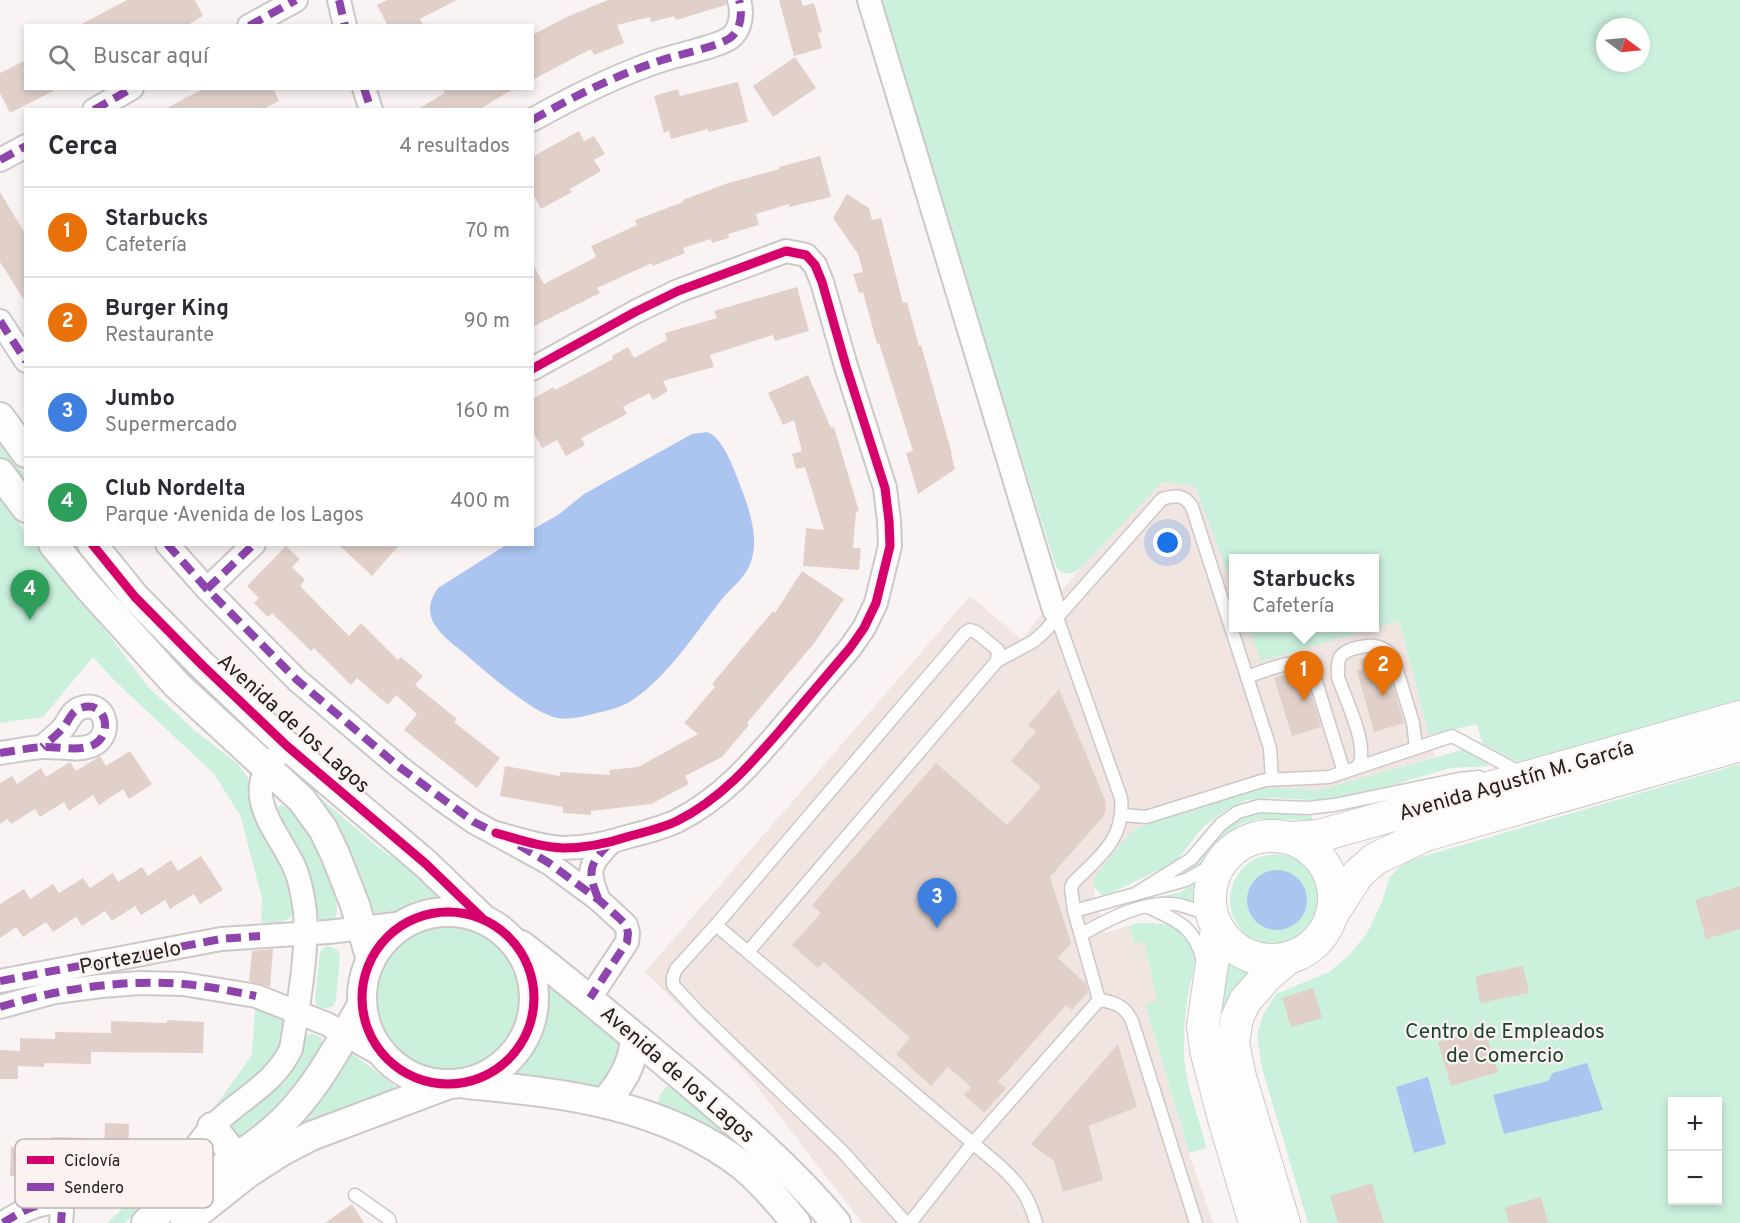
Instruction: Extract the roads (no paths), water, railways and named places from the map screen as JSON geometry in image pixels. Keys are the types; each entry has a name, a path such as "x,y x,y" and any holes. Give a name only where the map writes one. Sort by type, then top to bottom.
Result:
{"main road":[{"name":"Avenida Agustín M. García","path":"1290,838 1319,836 1536,772 1740,717"},
{"name":"Avenida Agustín M. García","path":"1332,916 1358,874 1375,859 1425,834 1740,745"},
{"path":"1214,923 1231,946 1244,954 1273,961 1288,958 1307,949 1322,935 1332,916 1334,897 1331,877 1322,860 1308,846 1290,838 1271,835 1253,838 1236,846 1222,860 1213,876 1209,895 1214,923 1203,1026 1206,1050 1224,1119 1255,1223"},
{"path":"1284,1223 1240,1077 1233,1043 1237,1018 1245,1001 1266,977 1288,958"}],"street":[{"path":"253,24 296,0"},
{"path":"339,0 345,24"},
{"path":"534,119 609,80 660,60 730,38 739,26 742,14 739,0"},
{"path":"869,0 1055,614"},
{"path":"97,108 129,90"},
{"path":"365,90 370,108"},
{"path":"0,160 24,147"},
{"path":"496,833 540,845 563,848 612,841 676,821 701,807 727,788 751,764 850,648 864,628 876,603 890,546 885,488 822,282 815,265 806,255 786,251 678,291 534,368"},
{"path":"0,321 24,358"},
{"path":"0,417 24,450"},
{"path":"0,473 24,505"},
{"path":"55,546 97,597 177,685 302,800 323,829 339,864 371,960"},
{"name":"Avenida de los Lagos","path":"94,546 135,597 202,665 287,746 426,864 482,918"},
{"path":"169,546 207,589 297,680 398,766 474,822 549,863 599,900 626,925 627,942 590,998"},
{"path":"207,589 252,546"},
{"path":"202,1139 212,1126 272,1078 284,1063 291,1049 306,933 301,887 294,865 265,815 261,789 265,768 287,746"},
{"path":"0,753 42,747"},
{"path":"599,900 591,881 591,868 599,854 612,841"},
{"path":"243,1164 282,1150 311,1136 484,1077 502,1066 517,1052 528,1034 534,1014 535,993 531,972 523,953 497,926 482,918 456,912 430,914 405,923 385,939 371,960 363,982 362,1005 365,1023 372,1041 396,1068 429,1083 456,1085"},
{"name":"Portezuelo","path":"0,981 221,939 405,923"},
{"name":"Avenida de los Lagos","path":"510,937 590,998 715,1104 792,1174 836,1223"},
{"name":"Portezuelo","path":"0,1007 55,992 140,983 183,984 256,996 327,1024 383,1056"},
{"path":"213,1186 243,1164 310,1090 326,1068 362,1005"},
{"path":"606,1102 623,1081 632,1057 635,1038"},
{"name":"Avenida de los Lagos","path":"456,1085 527,1089 606,1102 655,1119 697,1137 744,1167 769,1191 796,1223"},
{"path":"212,1126 243,1164"},
{"path":"3,1223 31,1208"},
{"path":"60,1208 61,1223"},
{"path":"146,1223 176,1213"}],"lane":[{"path":"748,952 997,661 1034,641 1055,614 1162,499 1175,495 1187,500 1192,507 1229,623"},
{"path":"1055,614 1122,798 1123,815 1114,840 1073,883 1071,888 1074,911 1100,1000"},
{"path":"997,661 998,650 976,632 970,630 965,633 676,969 673,985 843,1152 908,1223 974,1143 1100,1000"},
{"path":"1232,632 1269,748 1272,779"},
{"path":"1358,767 1362,761 1361,743 1338,677 1341,656 1346,651 1368,645 1377,646 1387,650 1393,657 1413,723 1416,748"},
{"path":"1246,677 1297,662 1309,665 1344,772"},
{"path":"1123,815 1146,817 1272,779 1329,777 1452,736 1536,772"},
{"path":"1135,894 1191,859 1221,824 1238,812 1259,806 1308,808 1334,805 1459,779 1536,772"},
{"path":"1074,911 1186,880 1222,860"},
{"path":"1082,934 1122,914 1147,906 1178,905 1214,923"},
{"path":"1147,906 1178,920 1190,931 1202,957 1208,986"},
{"path":"716,925 1001,1167 1023,1190 1036,1223"},
{"path":"1100,1000 1119,1005 1128,1012 1132,1021 1196,1223"},
{"path":"355,1195 389,1219 390,1223"}],"water":[{"path":"707,432 712,434 724,449 751,517 753,553 745,574 738,583 722,599 669,667 645,691 622,706 612,709 566,719 547,715 496,680 435,625 430,608 438,588 504,546 534,546 534,528 558,515 584,494 692,434"},
{"path":"1277,870 1294,875 1302,883 1307,900 1302,917 1294,925 1277,930 1260,925 1252,917 1247,900 1252,883 1260,875"},
{"path":"1587,1063 1603,1110 1504,1134 1493,1095 1548,1081 1553,1073"},
{"path":"1428,1077 1446,1144 1414,1153 1396,1087"}],"place":[{"name":"Club Nordelta","path":"30,620"},
{"name":"Burger King","path":"1383,696"},
{"name":"Starbucks","path":"1304,701"},
{"name":"Jumbo","path":"937,928"}],"park label":[{"name":"Centro de Empleados de Comercio","path":"1505,1043"}]}
